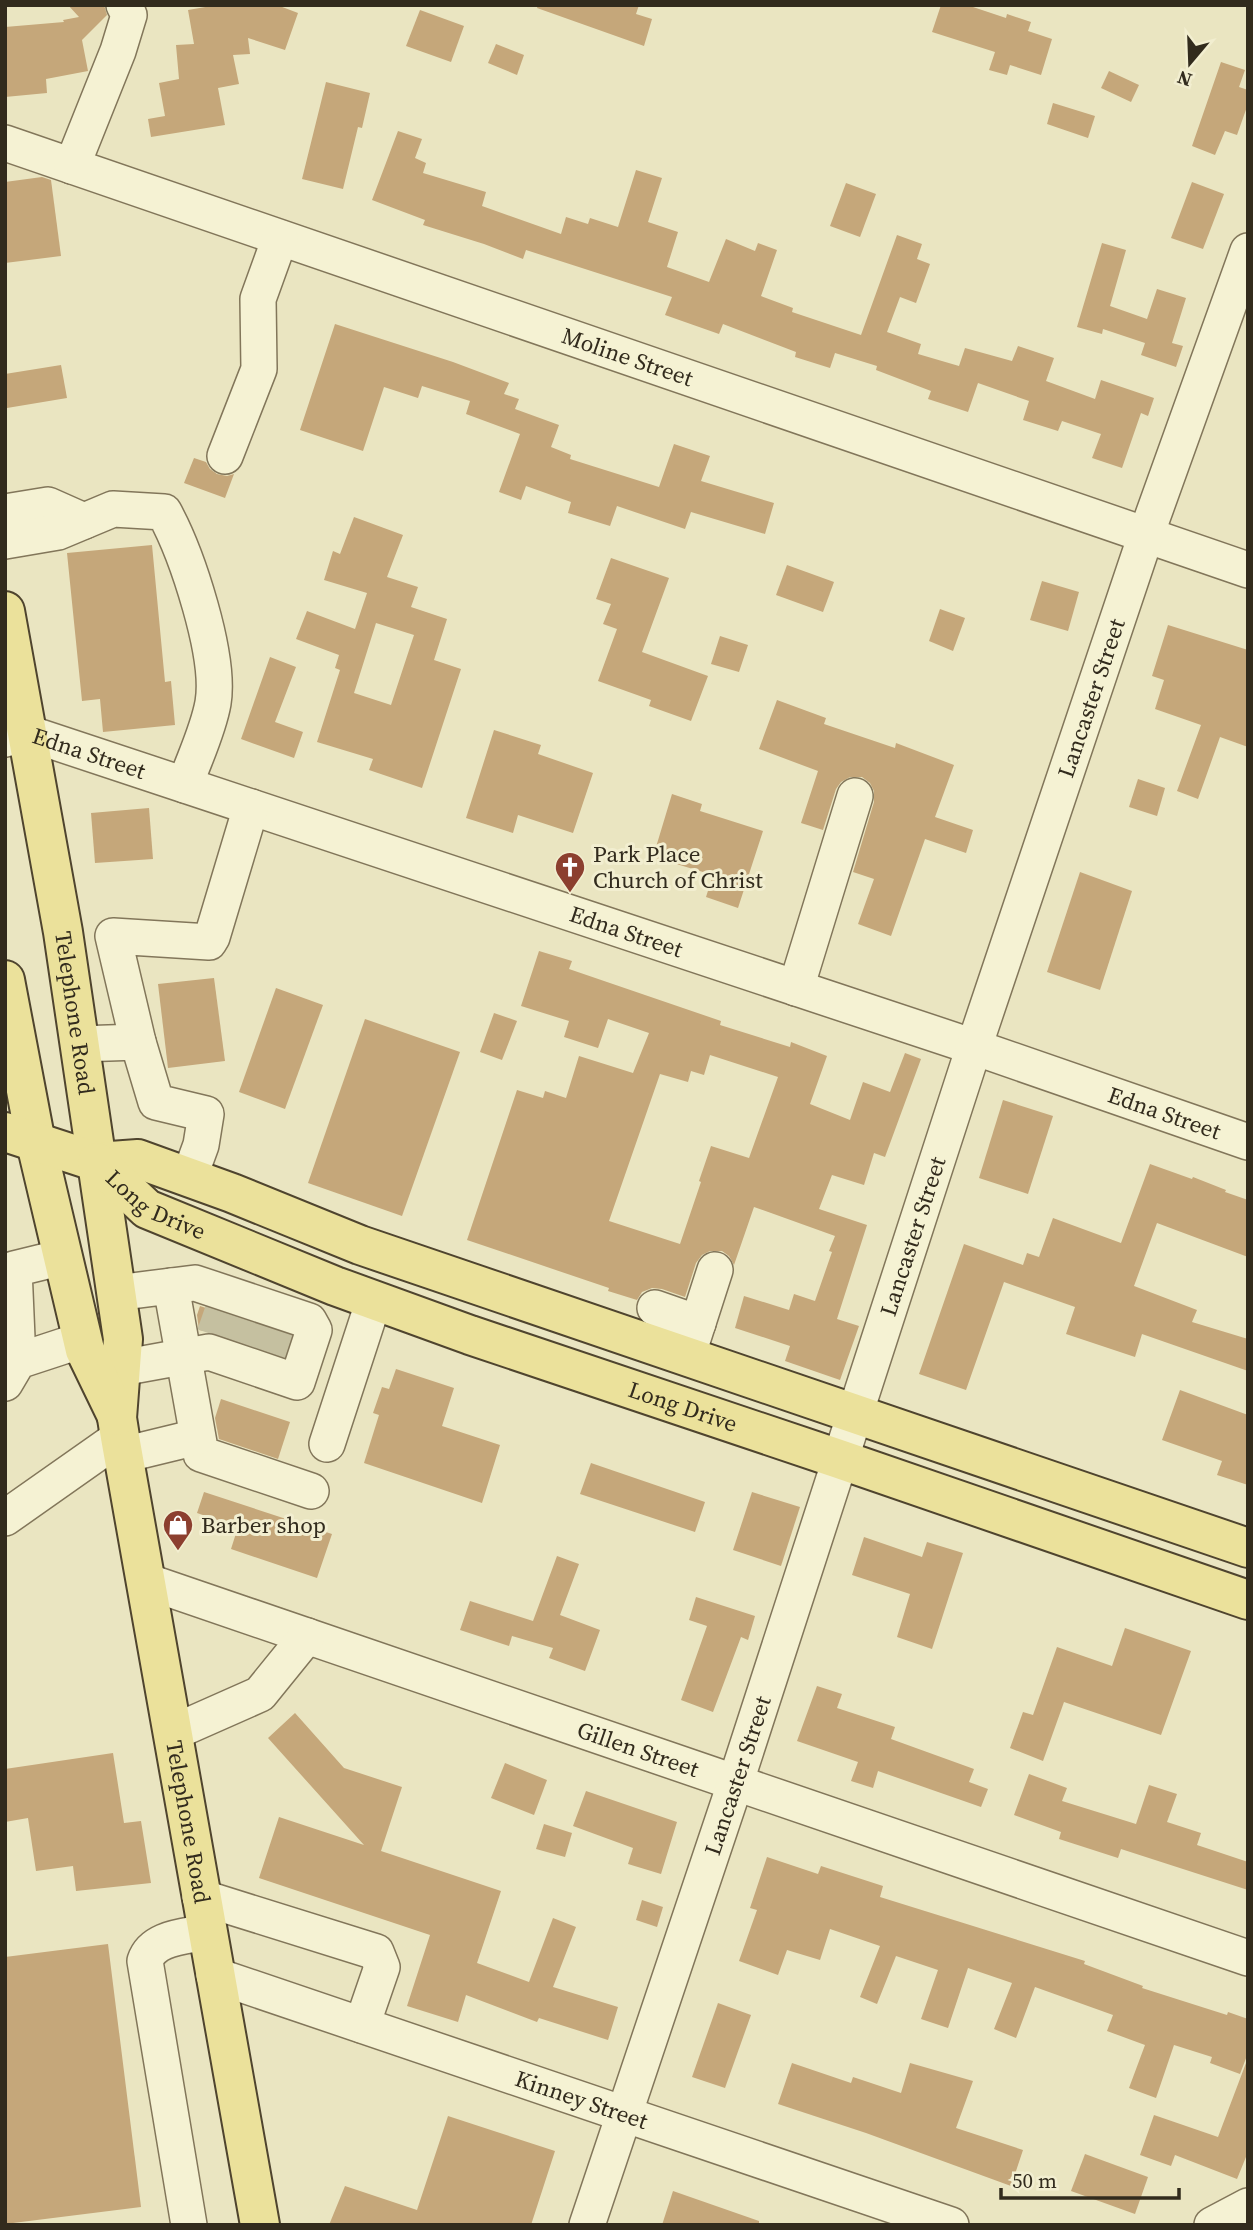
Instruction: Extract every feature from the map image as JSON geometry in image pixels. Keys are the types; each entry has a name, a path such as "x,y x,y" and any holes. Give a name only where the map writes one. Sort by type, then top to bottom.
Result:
{"main road":[{"name":"Telephone Road","path":"5,611 17,736 63,932 123,1339 120,1437 258,2224"},
{"name":"Telephone Road","path":"6,986 20,1138 63,1257 85,1350 120,1437"},
{"path":"20,1138 97,1162"},
{"name":"Long Drive","path":"97,1162 138,1159 232,1193 360,1245 488,1289 693,1340 853,1413 1248,1548"},
{"name":"Long Drive","path":"97,1162 147,1209 374,1300 1248,1600"},
{"path":"470,1335 488,1289"},
{"path":"1175,1576 1191,1529"}],"street":[{"path":"72,166 118,51 129,15 124,5"},
{"name":"Moline Street","path":"5,144 1248,570"},
{"path":"225,456 259,369 258,299 280,237"},
{"name":"Lancaster Street","path":"587,2225 736,1781 853,1413 974,1047 1146,535 1248,251"},
{"path":"5,512 48,505 84,521"},
{"path":"5,541 58,532 113,509 164,512 188,570 212,651 213,703 185,785"},
{"name":"Edna Street","path":"17,736 185,785 974,1047 1248,1142"},
{"path":"796,988 855,796"},
{"path":"63,932 209,942 251,807"},
{"path":"113,936 138,1042 156,1102 206,1114 201,1145 189,1178"},
{"path":"79,1044 138,1042"},
{"path":"183,1284 209,1233"},
{"path":"63,1257 10,1266 11,1372 82,1340"},
{"path":"297,1270 243,1334 197,1437 201,1454 311,1491"},
{"path":"654,1308 693,1340 715,1270"},
{"path":"183,1284 243,1334"},
{"path":"116,1293 183,1284 243,1334"},
{"path":"327,1444 374,1300"},
{"path":"121,1368 243,1334"},
{"path":"5,1518 120,1437 197,1437"},
{"name":"Gillen Street","path":"146,1581 1248,1958"},
{"path":"172,1733 260,1694 307,1636"},
{"path":"189,2225 145,1961 147,1953 203,1914 376,1952 382,1967 362,2025"},
{"name":"Kinney Street","path":"214,1976 951,2225"},
{"path":"1212,2225 1248,2206"}],"building":[{"path":"68,5 104,5 107,15 82,40 88,71 46,79 47,93 5,97 5,27 64,22 63,20 79,17"},
{"path":"217,5 277,5 298,13 285,50 248,38 250,54 233,55 239,84 218,88 225,125 151,137 148,119 165,116 159,83 179,79 176,45 194,44 188,10"},
{"path":"538,5 639,5 636,14 652,19 644,46 537,8"},
{"path":"941,5 967,5 1006,18 1007,14 1031,22 1028,31 1052,39 1041,75 1010,65 1007,75 989,70 995,52 932,32"},
{"path":"420,10 464,26 451,62 406,46"},
{"path":"496,44 524,55 517,75 488,63"},
{"path":"1221,62 1245,70 1239,87 1248,90 1248,104 1237,135 1225,131 1215,155 1192,146"},
{"path":"1109,71 1139,85 1131,102 1101,88"},
{"path":"326,82 370,93 362,128 358,127 343,189 302,179"},
{"path":"1053,103 1095,116 1088,138 1047,124"},
{"path":"398,131 422,139 415,158 426,163 423,173 486,192 482,206 561,234 566,217 588,224 590,218 618,227 636,170 662,178 648,222 678,232 667,267 709,282 726,239 755,251 758,243 777,250 761,296 793,308 792,312 861,335 897,235 922,244 917,259 930,264 916,303 900,297 887,332 921,344 918,354 959,366 965,348 1012,361 1018,346 1054,358 1046,381 1095,399 1101,380 1154,398 1148,416 1141,413 1122,468 1092,458 1101,434 1062,421 1058,431 1023,420 1029,401 978,383 968,412 928,399 931,391 876,370 877,366 835,353 830,368 795,357 796,352 723,324 719,334 665,315 672,297 526,250 523,259 423,225 425,220 372,200"},
{"path":"42,177 51,180 61,256 5,263 5,182"},
{"path":"1192,182 1224,194 1203,249 1171,238"},
{"path":"846,183 876,194 860,237 830,226"},
{"path":"1102,243 1126,250 1110,306 1147,319 1157,289 1186,298 1172,343 1183,346 1176,367 1141,355 1145,343 1103,329 1102,334 1077,327"},
{"path":"335,324 509,383 504,394 519,399 515,409 559,425 551,447 571,455 570,459 659,487 674,444 710,456 701,481 774,503 765,534 691,512 685,529 617,506 610,526 568,513 571,502 526,486 521,500 499,492 520,434 466,414 470,401 422,386 418,398 384,387 363,451 300,430"},
{"path":"61,365 67,398 7,408 5,374"},
{"path":"194,458 206,462 217,474 234,474 225,498 184,483"},
{"path":"354,517 403,535 387,577 418,587 411,607 447,619 434,660 461,669 422,788 369,770 373,759 317,742 340,670 335,668 339,655 296,639 307,611 355,629 367,593 324,580 333,551 340,554","holes":["376,623 414,635 391,705 354,693"]},
{"path":"152,545 165,682 171,681 175,725 103,732 100,699 82,701 67,553"},
{"path":"611,558 669,578 642,652 708,676 691,721 649,706 651,700 598,681 617,629 603,624 611,604 596,599"},
{"path":"787,565 834,582 823,612 776,595"},
{"path":"1042,581 1079,592 1068,631 1030,620"},
{"path":"940,609 965,618 953,651 929,641"},
{"path":"1168,625 1248,650 1248,747 1220,737 1198,799 1177,791 1201,725 1155,709 1164,680 1152,676"},
{"path":"720,636 748,645 739,672 711,664"},
{"path":"270,657 296,667 275,722 303,732 294,758 241,739"},
{"path":"777,700 826,718 824,724 895,748 896,743 954,765 935,817 973,830 966,853 925,839 891,936 858,924 874,879 853,872 874,802 874,791 870,783 862,777 850,777 836,789 823,830 801,823 818,771 759,749"},
{"path":"494,730 541,745 538,754 593,773 573,833 518,815 513,833 466,818"},
{"path":"1138,779 1165,788 1157,816 1129,807"},
{"path":"672,794 702,804 700,811 763,831 738,908 706,897 713,875 653,857"},
{"path":"149,808 153,859 95,863 91,813"},
{"path":"1080,872 1132,891 1100,990 1047,972"},
{"path":"539,951 572,961 569,969 721,1021 720,1025 790,1047 791,1042 827,1056 810,1104 850,1120 863,1082 890,1092 905,1053 921,1059 885,1157 874,1153 864,1185 832,1175 819,1209 867,1225 837,1319 859,1326 840,1380 785,1361 790,1346 735,1328 744,1296 789,1310 794,1294 815,1301 835,1236 754,1207 734,1265 722,1251 710,1251 702,1255 696,1263 685,1297 652,1288 642,1292 637,1300 467,1240 517,1090 543,1098 545,1091 566,1098 579,1056 633,1073 649,1033 608,1019 598,1048 564,1037 569,1021 521,1006","holes":["710,1055 778,1077 749,1158 711,1146 680,1244 609,1221 660,1074 688,1082 691,1071 704,1075"]},
{"path":"214,978 225,1061 168,1068 158,984"},
{"path":"276,988 323,1005 285,1109 239,1092"},
{"path":"494,1013 517,1021 502,1060 480,1052"},
{"path":"365,1019 460,1052 402,1216 308,1183"},
{"path":"1003,1100 1053,1116 1028,1194 979,1178"},
{"path":"1150,1164 1192,1179 1193,1177 1248,1200 1248,1257 1157,1223 1134,1286 1197,1310 1192,1322 1248,1339 1248,1371 1142,1334 1135,1357 1066,1334 1075,1307 1004,1282 966,1390 919,1374 964,1244 1023,1265 1027,1253 1039,1257 1053,1218 1121,1243"},
{"path":"200,1306 291,1336 284,1356 199,1330 197,1315"},
{"path":"396,1369 454,1388 442,1426 500,1445 482,1503 364,1463 379,1415 373,1413 382,1387 389,1389"},
{"path":"1180,1390 1248,1415 1248,1485 1217,1475 1222,1461 1162,1440"},
{"path":"221,1399 290,1422 278,1459 219,1439 215,1418"},
{"path":"591,1463 705,1502 695,1532 580,1494"},
{"path":"204,1492 332,1534 317,1578 231,1549 238,1527 197,1513"},
{"path":"752,1492 800,1507 781,1566 733,1550"},
{"path":"864,1537 922,1557 927,1542 963,1553 932,1649 897,1637 910,1594 852,1575"},
{"path":"557,1556 579,1564 560,1615 600,1630 585,1671 549,1658 553,1648 512,1636 509,1646 460,1630 470,1601 533,1621"},
{"path":"696,1597 755,1616 748,1640 741,1637 713,1712 681,1700 707,1626 689,1620"},
{"path":"1125,1628 1191,1651 1161,1735 1064,1702 1043,1761 1010,1748 1023,1712 1033,1715 1057,1647 1112,1666"},
{"path":"817,1686 842,1694 837,1708 895,1727 891,1739 974,1769 969,1782 988,1789 981,1807 878,1771 873,1788 851,1781 858,1762 797,1741"},
{"path":"295,1713 344,1768 402,1787 381,1851 501,1891 477,1963 529,1982 553,1918 576,1927 553,1987 618,2007 608,2040 539,2018 537,2022 466,1995 458,2022 407,2006 430,1935 259,1878 279,1817 364,1845 268,1738"},
{"path":"113,1753 124,1823 141,1821 151,1883 76,1891 73,1866 36,1871 28,1818 5,1822 5,1769"},
{"path":"505,1763 547,1780 534,1815 491,1798"},
{"path":"1029,1774 1067,1788 1062,1801 1136,1824 1149,1785 1177,1794 1167,1822 1201,1833 1197,1845 1248,1862 1248,1890 1121,1849 1118,1858 1059,1839 1061,1832 1014,1815"},
{"path":"586,1791 677,1822 661,1874 628,1864 633,1848 573,1826"},
{"path":"544,1824 572,1833 565,1857 536,1849"},
{"path":"767,1857 818,1874 821,1866 883,1886 880,1897 1085,1961 1084,1964 1143,1986 1142,1988 1248,2019 1248,2053 1240,2074 1210,2063 1212,2057 1174,2045 1156,2098 1129,2088 1145,2045 1107,2031 1113,2015 1035,1987 1016,2038 994,2029 1012,1983 968,1968 948,2028 921,2019 938,1970 896,1956 877,2004 860,1997 880,1946 830,1929 820,1960 787,1950 778,1975 739,1961 757,1910 750,1908"},
{"path":"642,1900 663,1907 657,1927 636,1920"},
{"path":"108,1944 141,2207 5,2224 5,1957"},
{"path":"718,2003 751,2015 725,2088 692,2077"},
{"path":"792,2063 851,2083 853,2077 901,2093 910,2063 973,2081 956,2128 1023,2150 1011,2186 778,2104"},
{"path":"1246,2063 1248,2152 1237,2179 1175,2155 1171,2166 1140,2155 1154,2115 1218,2137"},
{"path":"448,2116 555,2151 531,2225 329,2225 345,2186 417,2210"},
{"path":"1085,2154 1148,2177 1135,2214 1071,2191"},
{"path":"673,2191 759,2221 759,2225 662,2225"}],"tunnel":[{"path":"214,1335 223,1309"},
{"path":"246,1346 254,1319"},
{"path":"272,1354 280,1328"}],"place":[{"name":"Park Place Church of Christ","path":"570,894"},
{"name":"Barber shop","path":"178,1552"}]}
